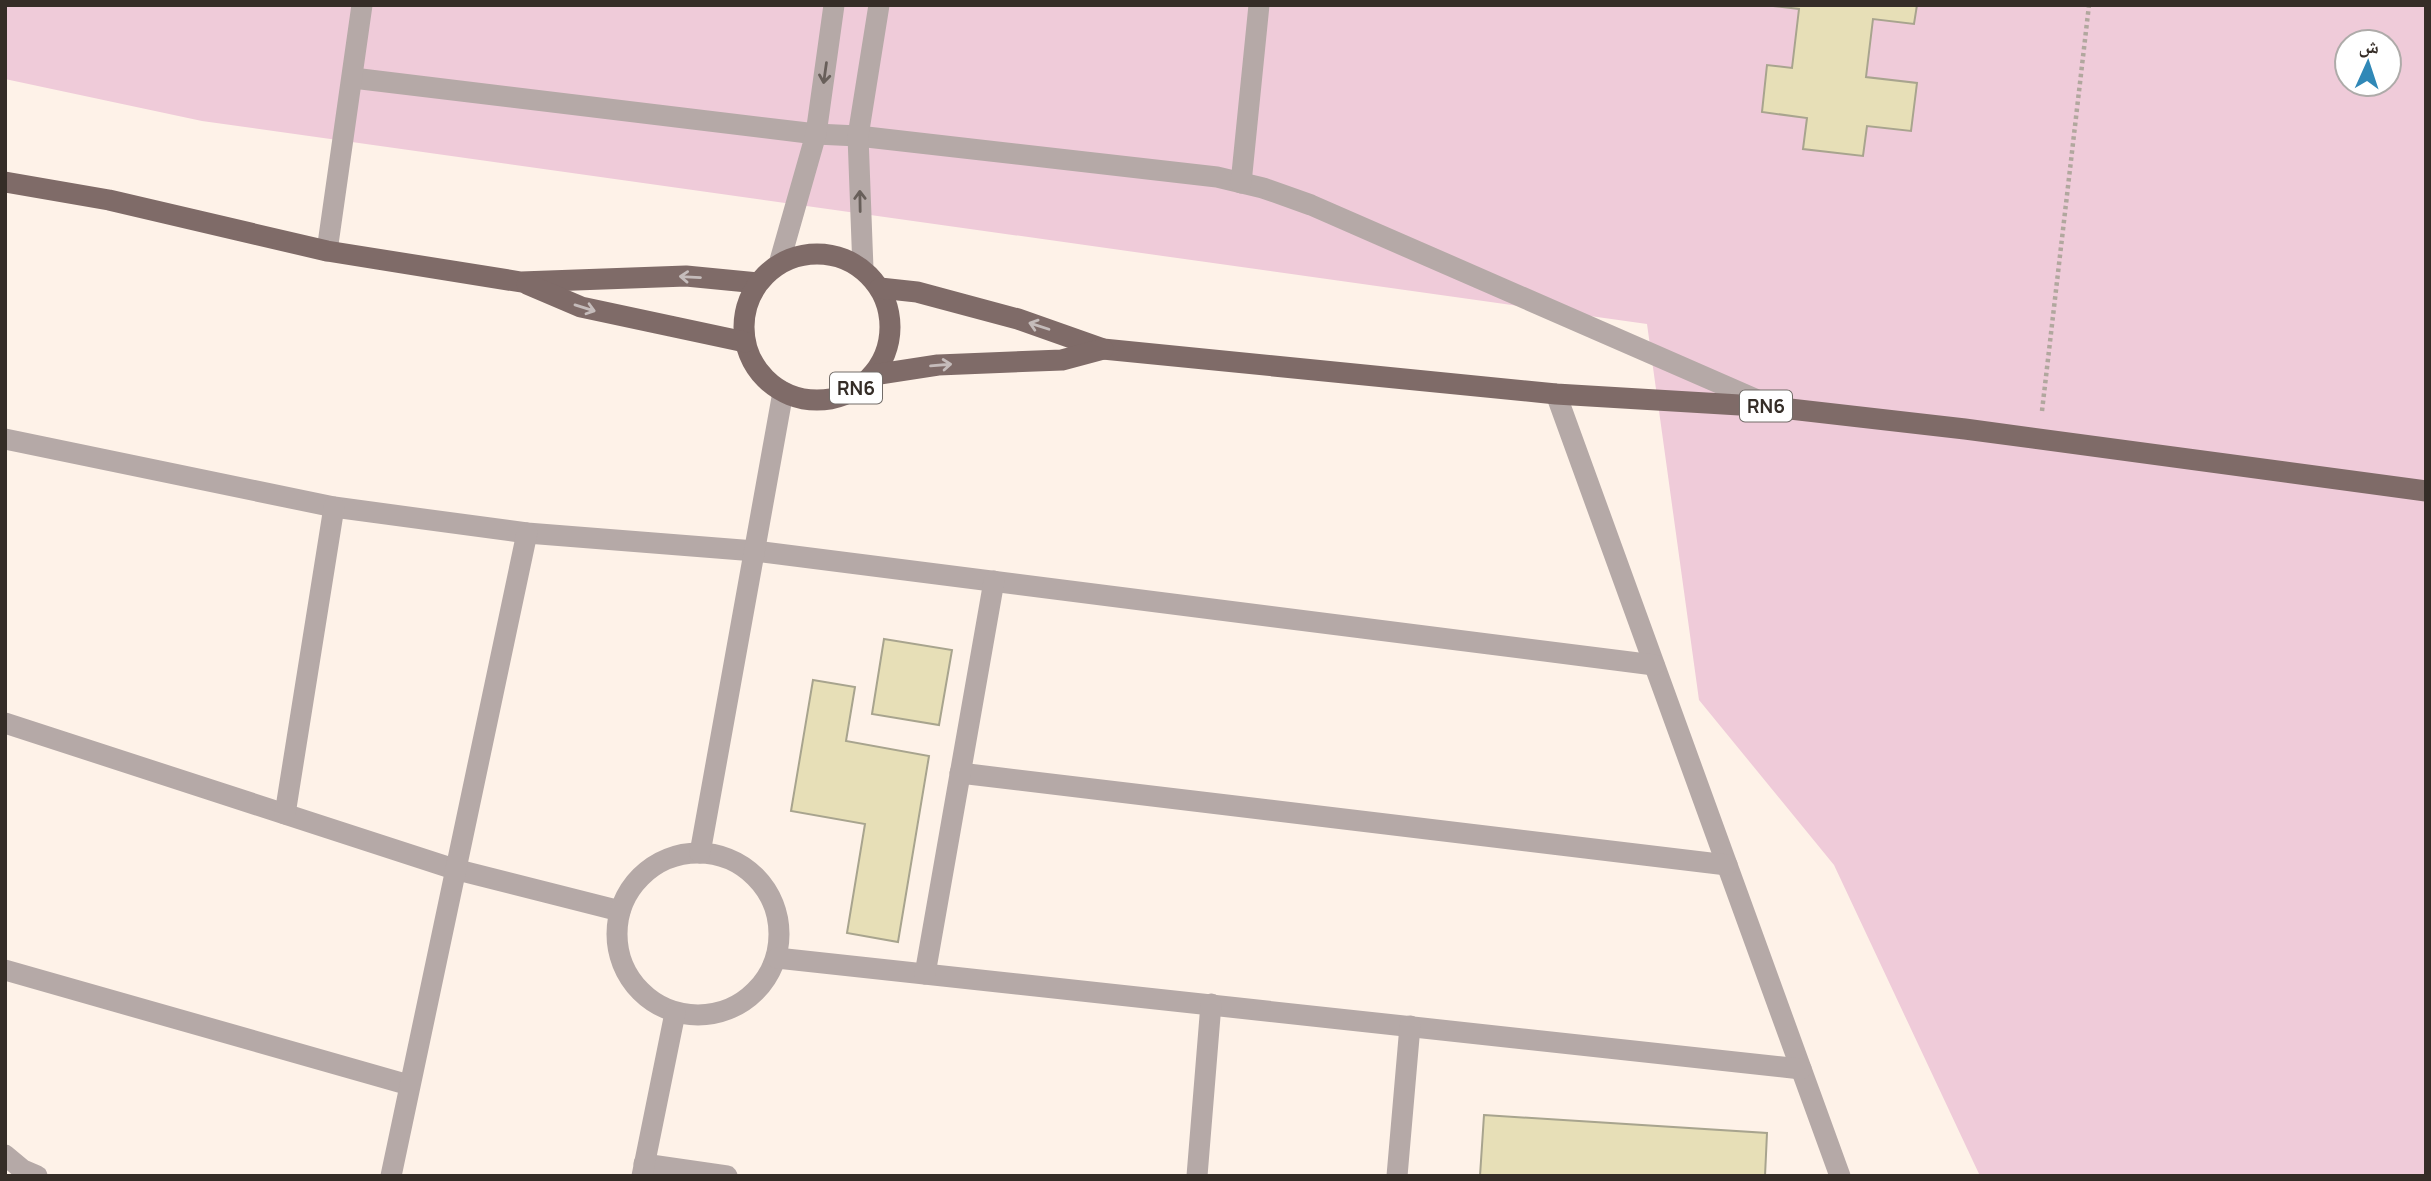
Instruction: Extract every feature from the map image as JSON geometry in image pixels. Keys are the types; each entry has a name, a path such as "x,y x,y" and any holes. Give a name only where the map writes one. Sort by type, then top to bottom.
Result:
{"main road":[{"path":"5,182 109,200 327,251 521,282 686,276 758,283"},
{"name":"RN6","path":"807,254 836,256 863,270 880,288 891,317 888,348 873,375 847,395 826,399 815,401 783,392 758,371 745,342 745,311 758,283 779,264 807,254"},
{"path":"521,282 593,310 745,342"},
{"name":"RN6","path":"880,288 917,292 1018,319 1103,349 1556,394 1773,407 2039,439 2426,491"},
{"name":"RN6","path":"873,375 938,365 1062,360 1103,349"}],"street":[{"path":"327,251 362,5"},
{"path":"779,264 817,134 834,5"},
{"path":"863,270 858,136 879,5"},
{"path":"1241,183 1259,5"},
{"path":"353,78 817,134 858,136 1217,177 1311,205 1773,407"},
{"path":"701,853 783,392"},
{"path":"1556,394 1840,1176"},
{"path":"5,439 334,507 527,533 755,551 1654,665"},
{"path":"285,814 334,507"},
{"path":"391,1176 527,533"},
{"path":"925,974 994,581"},
{"path":"5,723 454,869 620,911"},
{"path":"960,773 1727,865"},
{"path":"701,853 722,856 741,865 758,878 770,895 778,915 780,937 777,958 755,994 718,1014 696,1016 675,1013 647,998 626,973 618,953 617,932 620,911 628,892 642,875 659,863 679,855 701,853"},
{"path":"777,958 1801,1069"},
{"path":"5,970 409,1085"},
{"path":"1197,1176 1211,1004"},
{"path":"675,1013 643,1170 727,1176"},
{"path":"1397,1176 1410,1026"},
{"path":"5,1155 23,1170 37,1176"}],"path":[{"path":"2039,439 2089,5"}],"shaded area":[{"path":"5,5 2426,5 2426,1176 1980,1176 1834,865 1699,700 1647,324 202,121 5,79"}],"building":[{"path":"1764,5 1917,5 1914,24 1873,19 1866,77 1917,83 1911,131 1867,126 1863,156 1803,149 1807,118 1762,112 1767,65 1792,68 1799,9"},
{"path":"884,639 952,650 939,725 872,714"},
{"path":"813,680 855,687 846,741 929,756 898,942 847,933 865,824 791,811"},
{"path":"1484,1115 1767,1133 1765,1176 1480,1176"}]}
